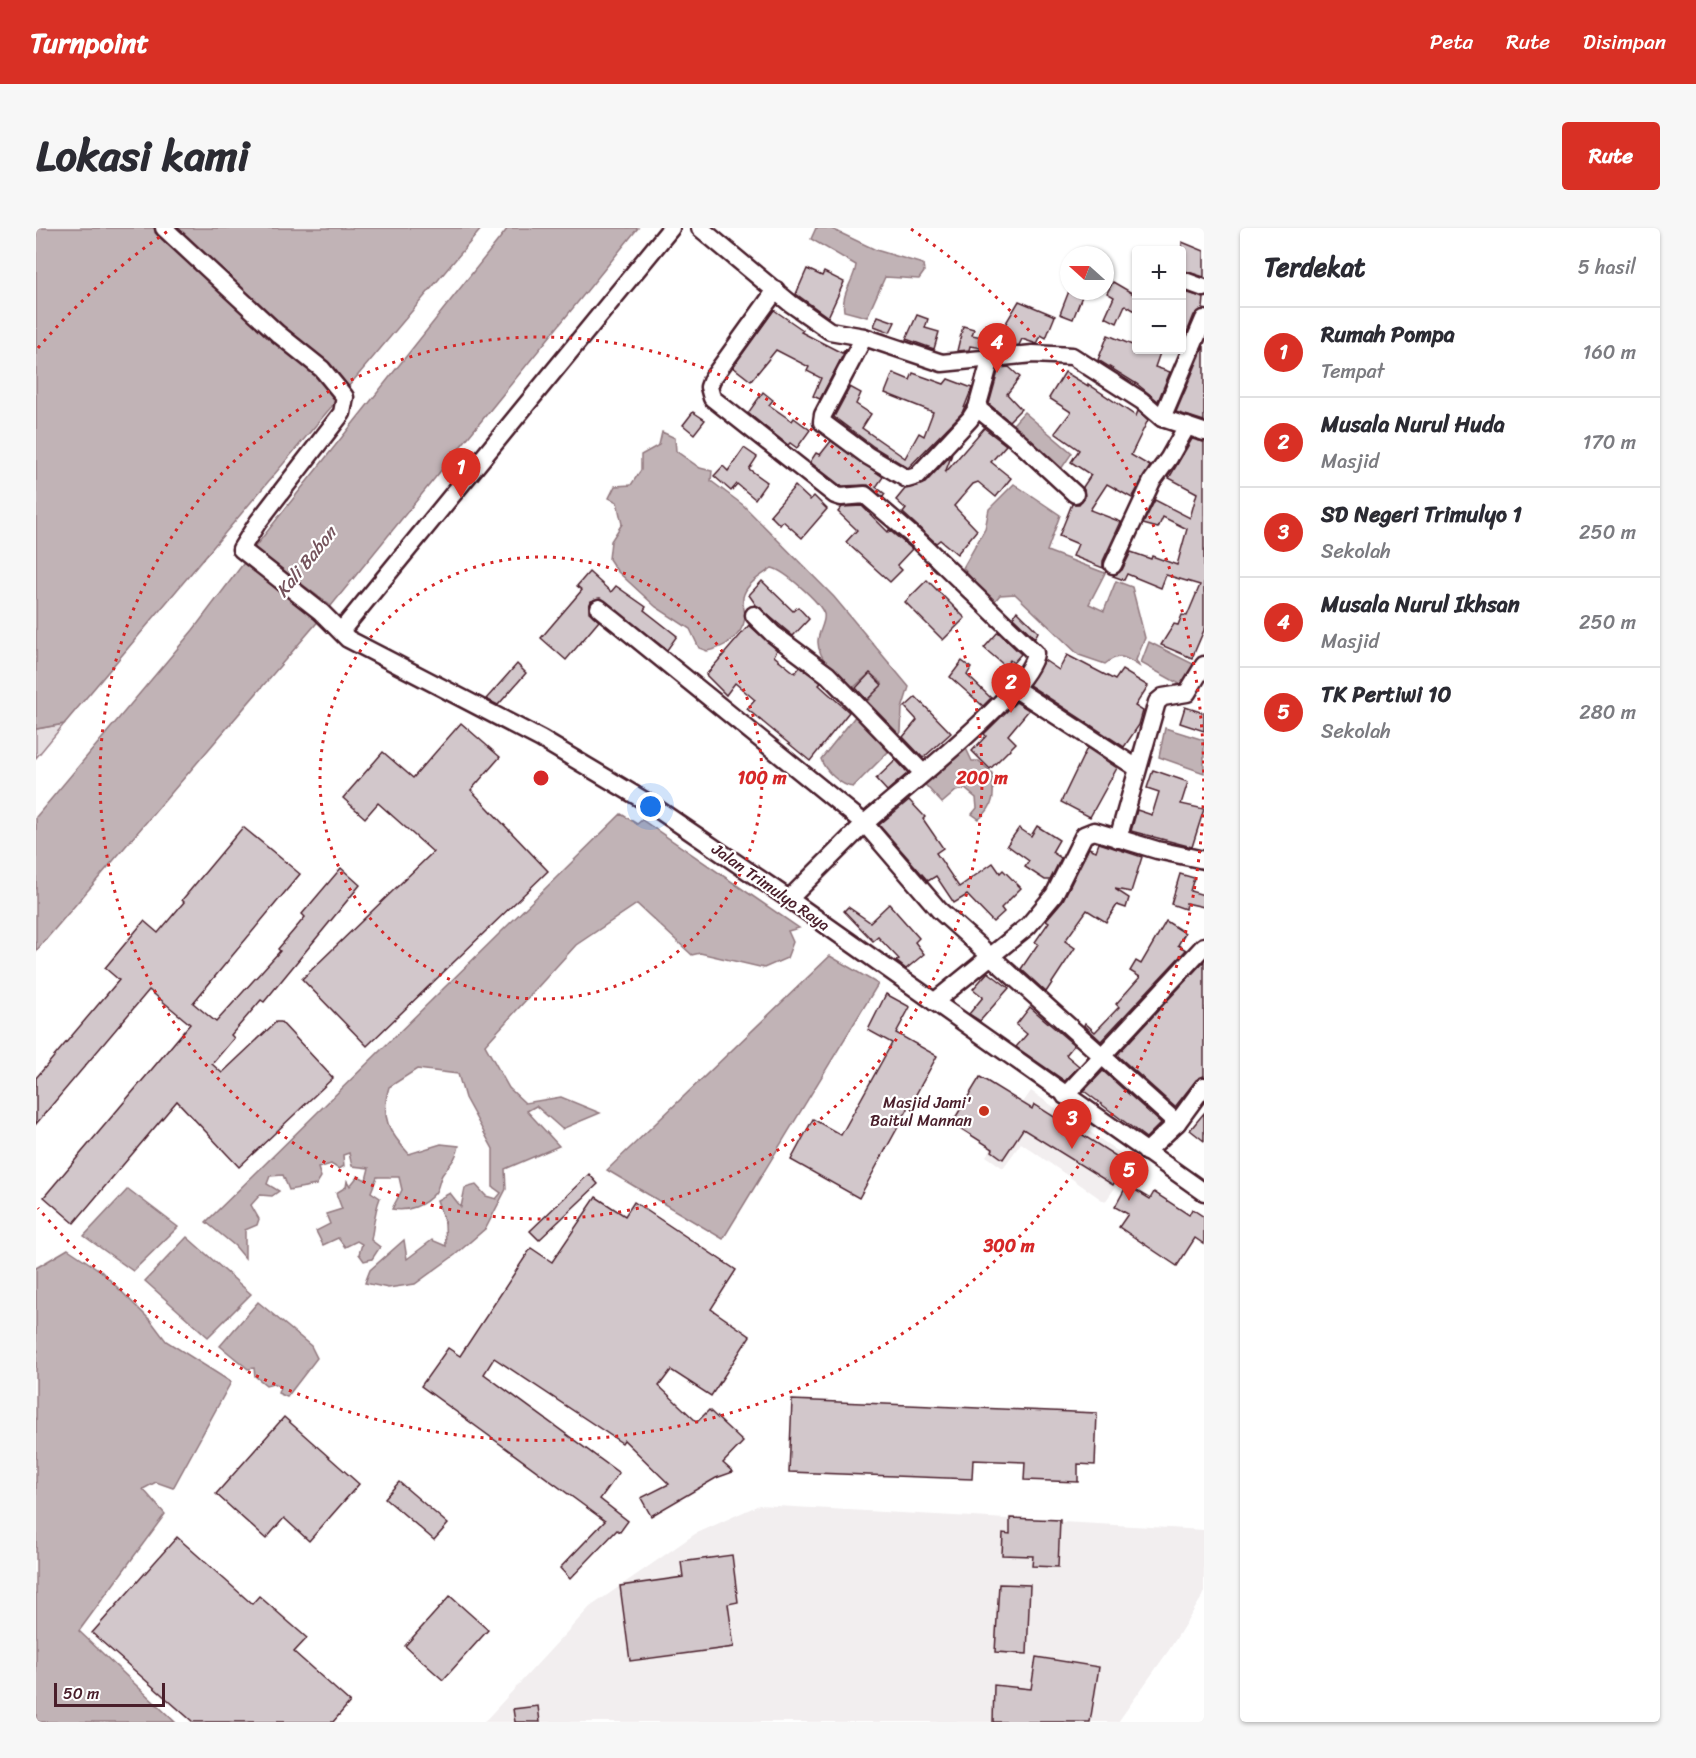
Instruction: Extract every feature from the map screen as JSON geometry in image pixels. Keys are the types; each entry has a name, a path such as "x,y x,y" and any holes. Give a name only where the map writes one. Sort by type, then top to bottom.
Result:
{"street":[{"name":"Jalan Trimulyo Raya","path":"164,228 228,285 277,333 322,369 345,397 342,413 258,522 242,549 321,612 348,639 387,662 541,739 650,804 789,899 1204,1192"},
{"path":"341,631 671,228"},
{"path":"700,228 824,327 837,333 864,337 935,362 1033,354 1071,356 1142,400 1162,418 1204,432"},
{"path":"1186,281 1204,288"},
{"path":"776,290 712,379 710,394 720,406 835,495 841,497 865,495 920,542 1035,653 1034,660 1014,688 989,714 865,824 789,899"},
{"path":"1162,418 1204,319"},
{"path":"864,337 823,415 822,422 868,456 903,478 910,479 964,428 976,408 991,358"},
{"path":"976,408 1075,494"},
{"path":"1113,566 1152,481 1169,458 1187,426"},
{"path":"599,608 865,824 939,910 1177,1123"},
{"path":"754,615 773,634 828,675 922,772"},
{"path":"1118,839 1157,702 1162,697 1187,693 1204,665"},
{"path":"1014,688 1137,768"},
{"path":"934,1002 1028,926 1045,907 1084,835 1094,831 1204,860"},
{"path":"1065,1096 1204,946"},
{"path":"1146,1152 1177,1123 1204,1086"}],"shaded area":[{"path":"64,724 36,758 36,729"},
{"path":"1031,1091 1133,1162 1105,1202 1021,1143 1003,1168 986,1156"},
{"path":"759,1505 1204,1530 1204,1594 1169,1650 1118,1722 484,1722 590,1607 695,1534"}],"water":[{"path":"36,228 482,228 64,724 36,729"},
{"name":"Kali Babon","path":"508,228 638,228 331,606 254,548"},
{"path":"816,228 830,228 876,250 923,264 924,272 919,279 885,277 867,317 844,311 844,298 856,265 811,239"},
{"path":"1024,412 1072,453 1059,472 1008,430"},
{"path":"662,432 675,438 676,451 700,468 712,471 711,481 743,505 834,597 909,687 902,709 901,732 887,753 853,787 843,784 834,777 821,759 882,683 870,673 853,688 841,682 836,676 825,661 819,647 818,638 824,614 816,602 785,575 772,568 746,590 743,597 745,618 740,631 726,644 707,651 699,648 690,629 656,607 617,571 609,559 611,541 622,524 617,502 609,498 615,486 631,485 641,470 641,455 659,445"},
{"path":"1014,484 1060,515 1047,551 1105,573 1089,604 1104,611 1116,581 1132,587 1145,638 1136,660 1139,666 1122,657 1114,658 1105,664 1079,655 1015,594 1000,595 992,604 963,568 985,529 989,509"},
{"path":"246,560 321,618 36,951 36,817 193,630"},
{"path":"1149,642 1197,666 1183,686 1141,663"},
{"path":"1165,728 1204,740 1204,773 1159,757"},
{"path":"963,742 972,761 979,761 992,773 993,799 985,814 979,819 972,814 977,808 976,798 965,789 956,791 942,803 919,778"},
{"path":"621,814 637,824 642,820 799,928 788,931 793,942 787,958 764,968 700,953 692,955 637,904 576,945 485,1045 509,1088 525,1103 561,1097 600,1113 562,1129 536,1106 527,1111 559,1146 505,1169 506,1189 486,1228 455,1255 415,1284 388,1288 365,1283 370,1270 404,1240 407,1259 432,1240 446,1246 445,1224 437,1200 450,1193 461,1207 465,1188 476,1185 486,1196 496,1199 501,1193 493,1187 493,1149 465,1098 458,1074 417,1069 389,1087 386,1098 388,1124 396,1139 409,1154 441,1144 459,1146 455,1158 442,1175 435,1193 415,1207 404,1210 392,1209 402,1190 399,1177 377,1177 371,1192 380,1198 371,1240 380,1247 372,1259 364,1261 359,1254 362,1244 357,1241 345,1247 338,1238 323,1245 316,1231 330,1224 326,1214 342,1209 336,1193 346,1187 347,1181 350,1186 358,1176 366,1180 369,1168 352,1166 349,1153 343,1155 344,1166 339,1169 331,1164 318,1168 321,1177 316,1185 289,1190 283,1175 270,1176 267,1184 279,1191 272,1196 260,1195 251,1205 259,1219 257,1225 245,1230 245,1258 235,1246 206,1222"},
{"path":"830,956 878,984 723,1239 607,1170"},
{"path":"128,1189 178,1227 133,1271 84,1236"},
{"path":"187,1237 251,1294 208,1337 145,1281"},
{"path":"68,1249 101,1271 151,1321 166,1341 231,1382 173,1488 156,1482 143,1489 165,1514 79,1631 175,1722 36,1722 36,1354 38,1351 36,1348 36,1268"},
{"path":"258,1302 311,1346 317,1358 287,1397 278,1393 280,1387 273,1383 266,1385 255,1376 254,1368 248,1369 220,1346"}],"building":[{"path":"1182,242 1204,251 1204,277 1186,271 1186,246 1182,246"},
{"path":"807,269 822,276 824,272 844,282 828,317 796,294"},
{"path":"1114,283 1132,293 1132,309 1125,305 1117,323 1105,317 1114,300"},
{"path":"1186,292 1204,298 1203,309 1194,315 1186,335"},
{"path":"1065,300 1080,300 1073,319 1060,314"},
{"path":"1019,301 1055,316 1046,338 1041,335 1037,344 1022,339 1019,345 983,348 970,346 969,350 957,351 963,326 974,329 972,335 996,340"},
{"path":"774,310 803,330 801,332 842,353 846,349 820,399 813,396 821,378 807,371 809,367 776,350 751,381 733,367"},
{"path":"917,315 928,319 925,328 939,332 934,349 906,339"},
{"path":"878,316 895,322 890,332 874,326"},
{"path":"1108,335 1132,345 1132,354 1160,354 1155,367 1170,372 1158,401 1137,384 1098,360"},
{"path":"1204,346 1204,421 1176,412"},
{"path":"1009,367 1020,377 1007,394 1021,409 1009,421 989,404 999,368"},
{"path":"1065,372 1088,386 1088,384 1136,416 1138,411 1148,420 1131,455 1150,466 1132,498 1107,484 1090,510 1121,522 1103,561 1103,568 1073,556 1078,544 1059,536 1072,504 1079,504 1085,497 1083,487 1091,475 1071,462 1079,450 1055,433 1071,412 1049,398"},
{"path":"893,373 910,380 913,373 944,384 948,379 972,388 962,413 908,468 874,447 834,417 850,387 861,393 856,404 871,414 862,428 905,458 919,433 924,436 933,412 885,393"},
{"path":"763,392 773,400 769,405 792,421 794,418 810,430 797,448 790,443 788,445 748,413"},
{"path":"693,412 705,420 694,434 683,425"},
{"path":"984,428 1006,445 991,462 1011,478 996,497 978,482 973,484 954,506 977,530 957,554 940,540 936,543 903,513 906,509 896,500 905,489 925,483 952,454 945,473"},
{"path":"1192,439 1204,442 1204,630 1192,658 1161,645 1174,624 1178,625 1182,615 1187,616 1200,585 1166,575 1161,588 1127,574 1124,580 1113,576 1122,570 1131,552 1151,559 1152,556 1177,565 1187,529 1163,517 1158,528 1143,524 1155,500 1190,518 1197,493 1169,478"},
{"path":"831,441 883,477 876,487 885,494 883,497 868,485 841,486 810,462 816,453 820,455"},
{"path":"744,448 757,457 749,469 767,482 755,499 737,484 731,491 714,476 723,466 728,471"},
{"path":"795,486 810,500 814,496 827,509 802,538 783,521 780,525 770,515"},
{"path":"862,506 888,532 889,530 912,549 897,565 902,570 890,582 846,542 857,530 838,512 842,507"},
{"path":"589,572 611,592 616,586 646,607 644,610 677,636 667,650 600,598 591,601 589,607 589,612 599,621 566,660 541,638 582,590 577,586"},
{"path":"927,580 965,618 943,640 905,602"},
{"path":"762,581 793,611 798,607 809,619 793,636 756,605 749,595"},
{"path":"1017,611 1038,632 1035,638 1013,617"},
{"path":"749,625 777,650 774,656 795,673 800,667 821,683 819,685 849,712 810,761 747,709 755,700 735,683 726,695 706,675"},
{"path":"998,632 1021,654 1013,663 1010,660 1005,666 984,648"},
{"path":"1067,655 1115,680 1122,670 1148,686 1135,706 1143,711 1139,725 1124,747 1029,685 1044,660 1059,670"},
{"path":"962,661 971,668 967,675 991,698 983,706 950,677"},
{"path":"517,664 526,673 498,705 486,699"},
{"path":"870,673 882,685 867,700 856,688"},
{"path":"916,697 951,733 923,758 903,737 917,720 905,707"},
{"path":"1016,702 1029,710 1008,735 1016,743 990,769 972,751 986,736 984,734"},
{"path":"1185,707 1204,713 1204,731 1180,723"},
{"path":"461,723 500,757 471,790 548,871 367,1046 302,979 433,852 378,803 365,818 343,798 383,752 413,778"},
{"path":"1087,748 1117,768 1090,817 1061,802"},
{"path":"896,760 908,773 887,791 876,779"},
{"path":"1153,770 1188,782 1181,804 1204,809 1192,847 1131,831 1137,810 1152,815 1159,792 1147,788"},
{"path":"909,800 925,817 923,819 943,848 936,853 959,887 993,863 1000,873 1003,870 1021,888 1001,908 1004,912 993,922 967,895 954,903 936,876 928,881 879,825"},
{"path":"1037,826 1059,840 1052,852 1061,858 1050,880 1045,880 1025,867 1029,861 1007,845 1019,828 1031,836"},
{"path":"243,827 300,874 193,1003 216,1022 280,951 278,949 305,917 302,914 341,868 360,885 264,1002 261,1000 231,1035 234,1038 212,1064 222,1073 276,1022 281,1022 333,1078 239,1167 177,1101 74,1223 44,1197 190,1024 149,990 36,1124 36,1078 119,980 105,968 144,921 158,933 184,902 182,900"},
{"path":"1099,843 1142,857 1131,892 1115,889 1129,898 1126,908 1117,905 1106,922 1087,910 1065,941 1075,948 1046,992 1021,969 1038,944 1035,942 1049,922 1046,920 1063,900 1089,848 1096,851"},
{"path":"1180,874 1194,878 1190,891 1204,895 1204,907 1186,903 1185,909 1171,904"},
{"path":"889,904 919,938 915,942 924,954 906,969 896,961 899,959 878,937 873,941 844,911 848,907 870,922"},
{"path":"1166,921 1185,933 1178,945 1186,950 1101,1041 1084,1025 1085,1023 1095,1032 1119,1007 1116,1004 1140,977 1130,971 1136,961 1141,964"},
{"path":"1204,961 1204,1076 1196,1080 1175,1107 1117,1055"},
{"path":"988,972 1009,988 980,1021 969,1014 983,997 973,989"},
{"path":"886,994 910,1007 896,1033 937,1056 859,1198 791,1160 813,1119 841,1135 892,1043 868,1030"},
{"path":"1030,1007 1074,1045 1066,1055 1079,1066 1065,1081 1016,1047 1027,1034 1016,1025"},
{"path":"1103,1071 1161,1123 1146,1138 1084,1091"},
{"path":"980,1077 1032,1109 1034,1104 1127,1163 1113,1185 1023,1129 1003,1159 992,1151 993,1149 952,1123"},
{"path":"1204,1113 1204,1141 1190,1130"},
{"path":"589,1174 598,1184 539,1240 530,1231"},
{"path":"1127,1185 1150,1199 1154,1192 1189,1215 1192,1209 1204,1217 1204,1244 1195,1238 1177,1266 1119,1227 1128,1214 1115,1207"},
{"path":"596,1197 625,1216 634,1202 736,1270 711,1309 750,1336 711,1396 671,1370 659,1386 697,1422 709,1410 743,1442 723,1463 733,1472 716,1478 651,1516 641,1498 669,1484 624,1440 622,1443 494,1358 484,1374 619,1473 600,1499 628,1521 620,1532 617,1530 570,1579 560,1568 605,1521 421,1386 448,1348 460,1356 531,1248 552,1262"},
{"path":"792,1400 1097,1413 1095,1465 1078,1464 1078,1482 1024,1480 1025,1462 973,1460 972,1479 789,1472"},
{"path":"284,1417 359,1484 309,1541 284,1518 266,1539 216,1494"},
{"path":"399,1482 448,1524 434,1540 385,1498"},
{"path":"1010,1518 1060,1520 1058,1567 1032,1566 1033,1556 1002,1555 1003,1533 1010,1534"},
{"path":"177,1537 252,1604 259,1596 307,1638 294,1652 350,1702 333,1722 193,1722 92,1633"},
{"path":"732,1555 738,1602 728,1604 734,1647 630,1661 620,1586 683,1577 681,1562"},
{"path":"999,1584 1030,1585 1027,1654 995,1652"},
{"path":"450,1596 488,1630 443,1680 405,1646"},
{"path":"1036,1657 1099,1667 1090,1722 993,1722 994,1685 1031,1689"},
{"path":"538,1706 540,1722 515,1722 513,1709"}],"place":[{"name":"Musala Nurul Ikhsan","path":"997,373"},
{"name":"Rumah Pompa","path":"461,498"},
{"name":"Musala Nurul Huda","path":"1011,713"},
{"name":"Masjid Jami' Baitul Mannan","path":"984,1111"},
{"name":"SD Negeri Trimulyo 1","path":"1072,1149"},
{"name":"TK Pertiwi 10","path":"1129,1201"}]}
